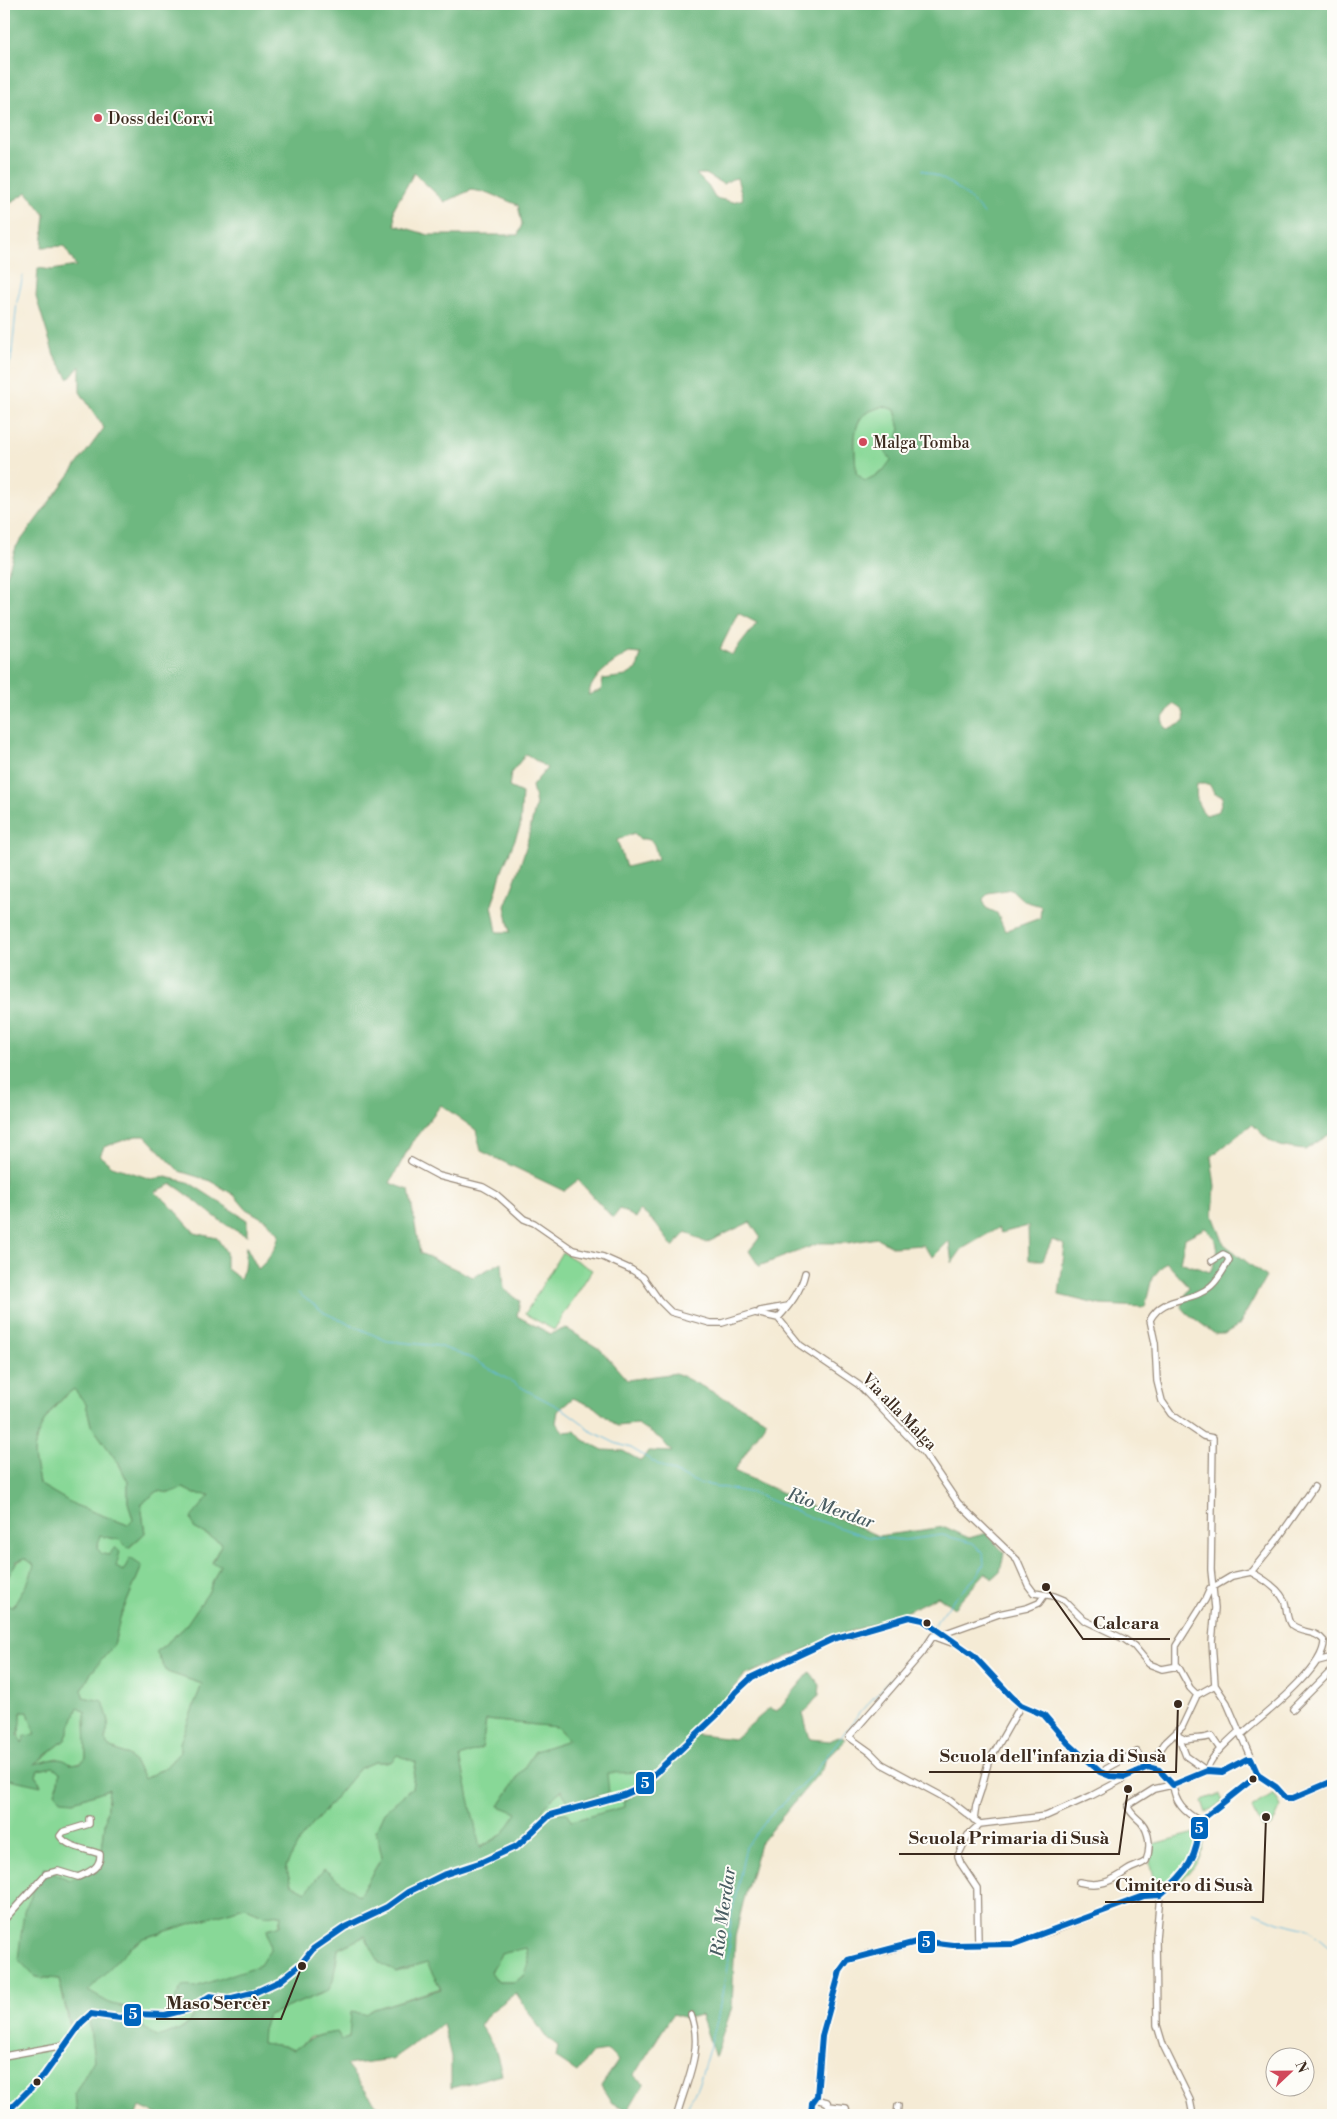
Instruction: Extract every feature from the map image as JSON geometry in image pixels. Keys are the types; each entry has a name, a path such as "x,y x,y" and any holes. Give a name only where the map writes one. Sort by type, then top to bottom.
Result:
{"street":[{"path":"411,1162 439,1176 483,1187 496,1195 524,1219 534,1223 573,1250 603,1257 632,1270 643,1277 659,1300 671,1312 710,1323 722,1323 788,1306"},
{"path":"1212,1261 1223,1254 1229,1260 1211,1286 1194,1296 1162,1305 1150,1320 1155,1343 1156,1381 1162,1401 1170,1414 1203,1436 1213,1438 1211,1570 1215,1608 1212,1642 1215,1685 1227,1703 1258,1775 1276,1787 1286,1798 1293,1798 1333,1782"},
{"path":"755,1313 778,1318 795,1298 805,1273"},
{"name":"Via alla Malga","path":"778,1318 800,1345 859,1385 924,1452 958,1503 1018,1560 1031,1590 1044,1596 1054,1596 1064,1600 1084,1620 1124,1639 1134,1646 1149,1664 1162,1669 1176,1666"},
{"path":"1197,1695 1190,1688 1182,1671 1176,1666 1176,1646 1213,1586 1232,1576 1250,1572 1276,1540 1314,1487"},
{"path":"1207,1771 1207,1766 1220,1749 1302,1680 1318,1661 1324,1645 1322,1638 1298,1630 1291,1625 1287,1617 1284,1600 1280,1594 1263,1579 1250,1572"},
{"path":"943,1634 955,1628 999,1614 1027,1608 1039,1603 1044,1596"},
{"path":"4,2115 44,2075 66,2043 91,2014 120,2018 135,2014 165,2015 189,2009 210,1996 228,1999 256,1992 280,1981 301,1964 313,1949 338,1931 387,1907 408,1892 422,1887 443,1875 474,1865 517,1846 550,1815 624,1795 640,1788 718,1714 746,1681 833,1638 855,1634 898,1619 918,1617 982,1663 1021,1705 1044,1715 1077,1752 1100,1772 1125,1778"},
{"path":"955,1628 956,1643"},
{"path":"956,1643 932,1636 922,1653 849,1737 866,1748 882,1764 949,1800 980,1824"},
{"path":"1318,1661 1333,1657"},
{"path":"1293,1709 1323,1678 1330,1672 1333,1673"},
{"path":"978,1944 979,1910 977,1888 961,1864 958,1856 968,1835 980,1824 1046,1816 1091,1796 1147,1767 1165,1743 1179,1734 1197,1695 1215,1685"},
{"path":"974,1820 976,1805 988,1763 1021,1705"},
{"path":"1179,1734 1186,1740 1193,1738 1198,1740 1211,1736 1220,1749"},
{"path":"1179,1734 1186,1756 1207,1771"},
{"path":"1105,1774 1106,1769 1137,1752 1147,1767 1158,1770 1173,1785 1180,1806 1189,1815 1200,1821"},
{"path":"1079,1882 1094,1885 1101,1883 1120,1877 1146,1861 1148,1837 1144,1826 1130,1812 1128,1807 1130,1804 1154,1789 1173,1785 1207,1771 1222,1772 1247,1759 1251,1760"},
{"path":"811,2115 812,2103 815,2099 819,2080 822,2036 840,1971 848,1960 920,1940 953,1945 1014,1944 1144,1896 1160,1895 1181,1879 1190,1866 1199,1843 1200,1821 1258,1775"},
{"path":"4,1920 46,1874 58,1871 78,1877 94,1870 100,1861 100,1854 74,1846 61,1839 60,1836 63,1832 89,1824 89,1819"},
{"path":"1160,1895 1156,1938 1157,2025 1163,2045 1190,2100 1193,2115"},
{"path":"676,2115 695,2056 696,2042 691,2015"},
{"path":"4,2056 66,2043"},
{"path":"815,2099 827,2102 829,2106 846,2108 847,2115"},
{"path":"897,2115 898,2106"},
{"path":"11,2109 16,2115"}],"green space":[{"path":"4,4 1333,4 1333,627 1330,646 1333,646 1333,1132 1305,1150 1275,1144 1252,1124 1211,1157 1215,1186 1213,1215 1224,1244 1266,1277 1239,1325 1224,1334 1215,1334 1187,1313 1181,1306 1189,1287 1166,1262 1152,1278 1145,1307 1100,1305 1059,1295 1065,1245 1052,1240 1043,1260 1029,1260 1028,1226 1001,1233 998,1228 962,1249 952,1263 949,1241 933,1257 922,1245 893,1247 877,1238 848,1243 820,1243 759,1266 749,1251 760,1237 750,1222 706,1243 686,1232 673,1247 654,1222 640,1210 636,1218 620,1209 613,1218 578,1180 564,1191 481,1151 476,1130 441,1105 412,1142 390,1183 409,1190 420,1253 473,1277 502,1262 504,1289 520,1301 517,1316 551,1334 566,1328 601,1350 627,1380 676,1373 767,1420 734,1471 878,1536 945,1527 969,1538 987,1533 1004,1553 1000,1572 992,1579 986,1572 954,1608 938,1596 897,1616 836,1636 744,1676 715,1712 690,1734 734,1739 770,1708 777,1711 810,1672 820,1685 819,1695 803,1714 810,1739 830,1741 839,1736 846,1739 825,1760 824,1767 760,1843 735,1937 732,2007 715,2057 701,2015 686,2018 673,2014 634,2075 644,2083 628,2110 612,2103 601,2086 618,2061 608,2051 592,2053 577,2072 556,2058 558,2046 545,2036 516,1993 489,2013 480,2026 495,2048 502,2074 451,2088 451,2057 443,2023 392,2059 346,2065 384,2115 158,2115 140,2107 137,2115 77,2115 75,2093 94,2060 89,2020 71,2028 59,1979 35,1977 18,1959 24,1911 44,1868 69,1880 96,1872 101,1859 109,1789 74,1801 61,1800 55,1792 60,1772 53,1767 38,1770 36,1775 41,1786 5,1778 4,1794 4,1604 13,1607 30,1578 34,1565 25,1558 17,1561 4,1584 4,584 16,547 104,428 80,392 80,366 69,379 54,355 36,297 38,268 52,270 76,266 64,246 42,247 45,215 27,192 4,207","holes":["414,173 445,202 471,190 489,193 518,205 522,224 518,235 429,235 395,225 394,208","696,174 706,174 723,184 737,178 743,199 733,202 715,198 708,186","883,406 895,410 900,429 895,444 884,449 891,460 882,472 865,481 856,473 855,440 858,423 868,412","738,613 757,623 732,655 720,649","629,653 641,654 637,669 626,676 603,679 601,690 588,695 594,681 604,670","1173,704 1183,711 1184,722 1170,729 1165,728 1162,719","526,754 547,768 532,786 536,804 526,847 505,906 510,932 497,932 492,905 502,871 520,827 522,793 509,787 511,773","1197,784 1209,784 1215,794 1223,796 1219,811 1206,815 1197,797","634,833 640,839 652,841 658,859 626,867 617,840","1011,889 1024,901 1041,906 1040,918 1005,931 997,913 986,908 983,899 989,893","136,1136 145,1136 179,1171 211,1181 234,1195 246,1209 267,1221 279,1234 274,1249 258,1269 246,1246 244,1268 240,1279 226,1268 226,1252 217,1238 195,1233 167,1202 155,1192 172,1184 227,1225 247,1236 247,1220 188,1182 166,1177 151,1179 112,1166 100,1156 104,1147","1205,1228 1214,1237 1218,1254 1210,1272 1180,1262 1185,1238","74,1389 86,1404 91,1425 119,1464 128,1482 128,1502 133,1520 128,1525 75,1505 39,1484 34,1453 35,1443 47,1416","573,1398 594,1407 617,1426 637,1424 661,1439 672,1452 648,1451 641,1461 623,1451 603,1450 582,1439 575,1431 564,1432 556,1423 558,1411","183,1488 195,1494 210,1495 191,1518 194,1528 222,1543 212,1563 220,1565 208,1593 184,1628 156,1652 167,1672 202,1684 180,1743 180,1752 166,1767 144,1779 131,1759 123,1753 110,1748 105,1740 109,1721 103,1701 83,1697 82,1690 91,1673 114,1645 120,1618 142,1566 130,1558 123,1571 116,1567 120,1552 115,1547 109,1555 102,1554 97,1548 100,1536 120,1540 128,1548 145,1533 141,1504 158,1491 169,1493","78,1707 85,1712 86,1758 80,1763 70,1764 62,1760 34,1764 65,1740","21,1712 28,1712 35,1735 25,1736 22,1744 18,1734 21,1724","486,1720 557,1727 569,1740 535,1751 499,1806 517,1813 503,1834 480,1848 460,1757 482,1748","397,1755 416,1762 412,1788 384,1812 376,1830 382,1857 359,1896 324,1869 306,1892 291,1884 286,1866 300,1840 360,1768 374,1762 391,1762","663,1772 651,1785 623,1801 624,1807 571,1821 567,1813 542,1812 545,1806 561,1790 569,1803 609,1793 607,1773","244,1907 265,1916 281,1914 280,1925 267,1929 270,1949 260,1965 195,1987 182,1986 174,2006 193,2017 184,2028 157,2037 144,2028 135,2009 111,2004 88,1991 126,1951 144,1938","365,1936 379,1962 396,1972 427,1963 441,1989 374,2009 365,2014 351,2012 349,2037 342,2040 337,2032 330,2033 314,2038 294,2050 283,2046 262,2043 263,2029 268,2015 328,1991 333,1981 338,1949","526,1948 529,1963 525,1975 514,1982 498,1982 491,1972 501,1954"]},
{"path":"883,406 895,410 900,429 892,460 882,472 865,481 856,473 856,431 862,417 868,412"},
{"path":"562,1252 592,1270 554,1330 525,1314"},
{"path":"74,1389 86,1404 91,1425 119,1464 128,1482 128,1502 133,1520 128,1525 75,1505 39,1484 34,1453 38,1434 53,1409"},
{"path":"183,1488 195,1494 211,1495 194,1528 222,1543 212,1562 221,1564 208,1593 184,1628 156,1652 167,1672 202,1684 180,1743 180,1752 166,1767 144,1779 131,1758 110,1748 105,1740 109,1721 103,1702 83,1697 82,1690 91,1673 114,1645 120,1618 142,1566 123,1571 116,1567 109,1555 102,1554 97,1549 100,1536 120,1540 129,1548 145,1533 141,1504 158,1491 169,1493"},
{"path":"25,1558 34,1565 30,1578 13,1608 4,1604 7,1577 14,1566"},
{"path":"78,1707 85,1712 86,1758 75,1764 57,1758 34,1765 65,1740"},
{"path":"21,1712 28,1712 35,1735 22,1744 19,1732"},
{"path":"486,1720 557,1727 569,1740 535,1751 499,1806 518,1813 503,1834 479,1848 460,1756 482,1748"},
{"path":"397,1754 416,1762 412,1788 384,1812 376,1830 382,1857 359,1896 306,1892 291,1884 286,1866 300,1840 360,1768 374,1762 391,1762"},
{"path":"54,1767 60,1772 55,1792 74,1801 109,1789 101,1859 96,1873 69,1880 44,1868 35,1977 59,1979 70,2028 89,2020 94,2060 75,2093 77,2115 4,2115 5,1778 41,1785 36,1775 38,1770"},
{"path":"663,1771 639,1792 623,1800 625,1807 571,1821 542,1812 553,1797 569,1786 587,1778 612,1772"},
{"path":"1274,1794 1281,1806 1272,1826 1263,1829 1251,1808"},
{"path":"1220,1795 1223,1801 1206,1813 1202,1801"},
{"path":"1203,1831 1203,1844 1196,1863 1184,1878 1157,1896 1150,1864 1154,1844"},
{"path":"244,1907 265,1916 281,1913 279,1926 267,1957 258,1966 251,1969 195,1987 192,2016 185,2027 178,2031 157,2037 144,2028 135,2009 111,2004 87,1991 126,1951 144,1938"},
{"path":"365,1936 396,1972 427,1963 441,1988 374,2009 364,2017 347,2038 342,2040 337,2032 311,2037 294,2050 283,2046 261,2043 268,2015 328,1991 336,1964 338,1949"},
{"path":"526,1947 529,1963 525,1975 514,1982 498,1982 491,1972 501,1954"}],"waterway":[{"path":"922,170 941,178 956,188 984,214"},
{"path":"4,373 11,361 17,302 23,276"},
{"name":"Rio Merdar","path":"298,1293 325,1313 387,1341 439,1346 473,1359 566,1411 585,1425 587,1429 615,1443 631,1448 661,1466 698,1483 753,1493 817,1520 868,1537 905,1540 942,1535 973,1543 983,1553 984,1564 978,1575 953,1600 934,1625"},
{"name":"Rio Merdar","path":"684,2115 700,2080 717,2021 727,1967 731,1917 746,1847 769,1817 816,1770 860,1712 916,1653 932,1628"},
{"path":"1255,1912 1278,1922 1308,1929 1333,1950"}],"transit line":[{"name":"5","path":"4,2115 44,2075 81,2023 91,2014 120,2018 135,2014 165,2015 189,2009 210,1996 228,1999 256,1992 280,1981 301,1964 313,1949 345,1927 387,1907 408,1892 443,1875 482,1862 517,1846 550,1815 624,1795 640,1788 718,1714 736,1692 752,1677 833,1639 909,1617 923,1620 973,1655 1012,1697 1021,1705 1044,1715 1068,1743 1100,1772 1110,1776 1125,1777 1148,1767 1159,1770 1173,1785 1207,1771 1222,1772 1247,1759 1251,1759 1258,1775"},
{"name":"5","path":"1258,1775 1276,1787 1286,1798 1293,1798 1333,1781"},
{"name":"5","path":"1160,1895 1178,1879 1190,1863 1197,1845 1200,1821 1258,1775"},
{"name":"5","path":"811,2115 812,2103 817,2096 822,2036 840,1971 848,1960 920,1941 953,1945 1014,1944 1144,1896 1160,1895"}],"place":[{"name":"Doss dei Corvi","path":"98,118"},
{"name":"Malga Tomba","path":"863,442"},
{"name":"Calcara","path":"1046,1587"},
{"name":"Scuola dell'infanzia di Susà","path":"1178,1704"},
{"name":"Scuola Primaria di Susà","path":"1128,1789"},
{"name":"Cimitero di Susà","path":"1266,1817"},
{"name":"Maso Sercèr","path":"302,1966"}]}
